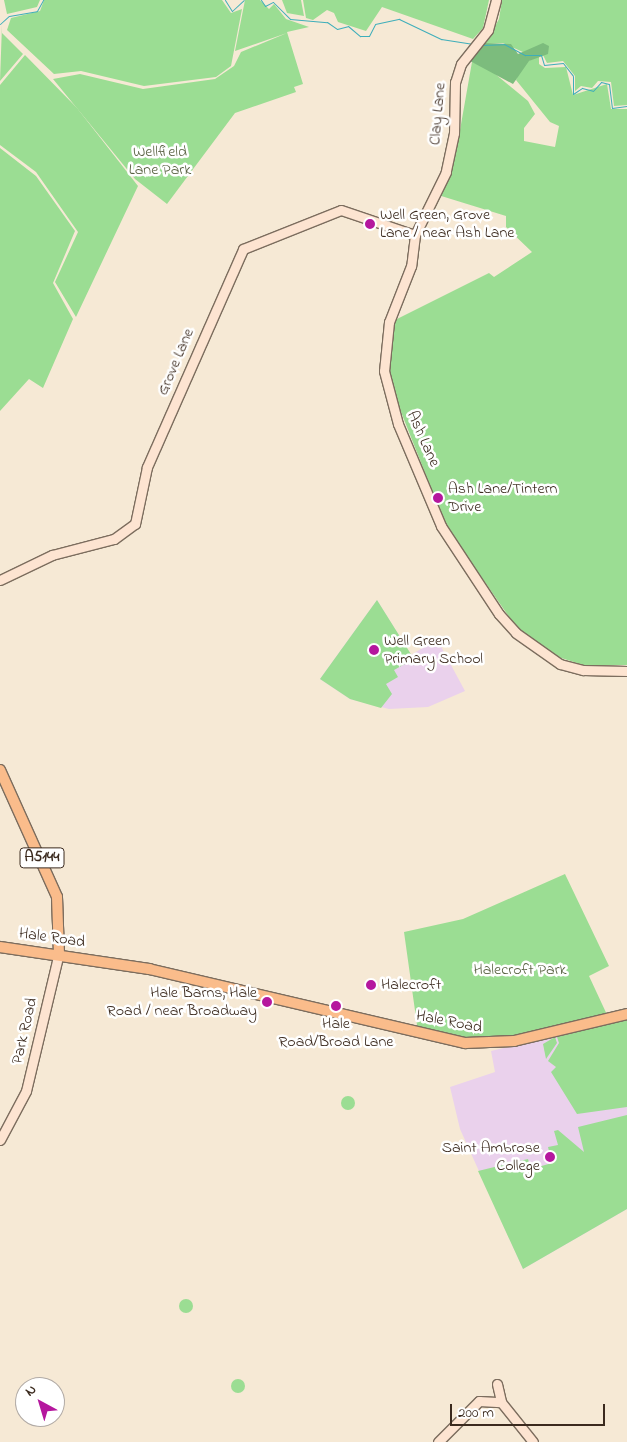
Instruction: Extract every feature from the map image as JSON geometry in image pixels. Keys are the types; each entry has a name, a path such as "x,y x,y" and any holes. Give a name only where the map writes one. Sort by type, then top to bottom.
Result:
{"main road":[{"name":"A5144","path":"0,770 57,897 59,953"},
{"name":"Hale Road","path":"0,947 59,953 149,969 465,1043 514,1041 627,1014"}],"street":[{"name":"Clay Lane","path":"415,235 446,172 454,133 455,82 475,45 488,30 496,0"},
{"name":"Grove Lane","path":"0,580 52,555 114,539 135,524 147,467 243,249 341,210 415,235"},
{"name":"Ash Lane","path":"415,235 411,266 389,322 384,371 398,424 441,526 499,614 531,645 568,666 627,671"},
{"name":"Park Road","path":"0,1140 26,1091 59,953"},
{"path":"438,1442 497,1384 501,1402 533,1442"},
{"path":"479,1400 501,1402"}],"shaded area":[{"name":"Well Green Primary School","path":"377,600 411,655 437,639 465,691 428,707 389,709 350,699 320,679"},
{"name":"Saint Ambrose College","path":"627,1019 627,1209 523,1269 460,1129 450,1087 495,1072 491,1051"}],"green space":[{"path":"4,0 40,0 37,7 7,14"},
{"path":"44,0 222,0 231,13 242,9 231,66 216,77 144,86 81,71 54,74 7,30 11,18 40,11"},
{"name":"Wellfield Lane Park","path":"245,0 260,0 269,9 274,4 286,19 309,27 287,32 303,84 294,87 296,92 235,113 167,204 135,179 53,79 80,74 143,89 215,79 234,66 241,52 287,33 235,51"},
{"path":"282,0 301,0 304,16 287,13"},
{"path":"303,0 489,0 483,28 473,39 382,7 366,31 338,22 334,13 327,10 313,20 306,18"},
{"path":"502,0 627,0 627,105 614,106 611,82 598,81 592,88 581,86 575,91 575,76 563,61 547,63 542,53 525,53 503,43 485,44 499,19"},
{"path":"2,25 2,33 23,54 0,81"},
{"path":"483,43 511,44 518,54 543,43 549,46 548,54 529,61 513,84 470,61"},
{"path":"25,55 77,108 138,186 76,317 55,282 78,232 36,172 0,145 0,85"},
{"path":"539,56 539,64 545,68 566,67 573,95 607,84 611,109 627,109 627,665 583,665 552,655 516,627 446,526 390,384 390,335 395,320 489,273 494,277 532,252 506,227 506,216 438,195 457,147 472,62 488,68 528,101 535,114 524,128 524,141 555,147 559,126 550,122 516,80 522,64"},
{"path":"0,148 36,176 75,231 53,283 73,319 43,388 29,379 0,411"},
{"name":"Well Green Primary School","path":"377,600 414,659 394,670 398,677 386,684 392,694 381,708 350,699 320,679"},
{"name":"Halecroft Park","path":"565,874 609,966 589,976 609,1019 489,1045 418,1032 404,932 463,919"},
{"path":"627,1019 627,1107 577,1114 551,1072 556,1067 548,1061 559,1043 557,1037"},
{"path":"555,1037 557,1043 546,1059 543,1044"},
{"path":"348,1096 353,1098 355,1103 353,1108 348,1110 343,1108 341,1103 343,1098"},
{"path":"627,1115 627,1209 523,1269 478,1171 528,1159 531,1169 552,1163 548,1147 558,1145 554,1131 558,1130 584,1152 578,1127"},
{"path":"186,1299 191,1301 193,1306 191,1311 186,1313 181,1311 179,1306 181,1301"},
{"path":"235,1379 241,1379 245,1386 241,1393 235,1393 231,1389 231,1383"}],"waterway":[{"path":"0,24 9,16 37,11 43,0"},
{"path":"225,0 232,11 244,0"},
{"path":"261,0 265,6 273,2 290,19 327,22 337,29 348,26 360,36 369,36 375,24 399,19 441,39 472,44"},
{"path":"481,45 504,44 525,55 541,55 544,65 563,63 573,76 573,94 582,88 593,91 601,82 609,84 612,108 627,106"}],"place":[{"name":"Well Green, Grove Lane / near Ash Lane","path":"370,224"},
{"name":"Ash Lane/Tintern Drive","path":"438,498"},
{"name":"Well Green Primary School","path":"374,650"},
{"name":"Halecroft","path":"371,985"},
{"name":"Hale Barns, Hale Road / near Broadway","path":"267,1002"},
{"name":"Hale Road/Broad Lane","path":"336,1006"},
{"name":"Saint Ambrose College","path":"550,1157"}]}
